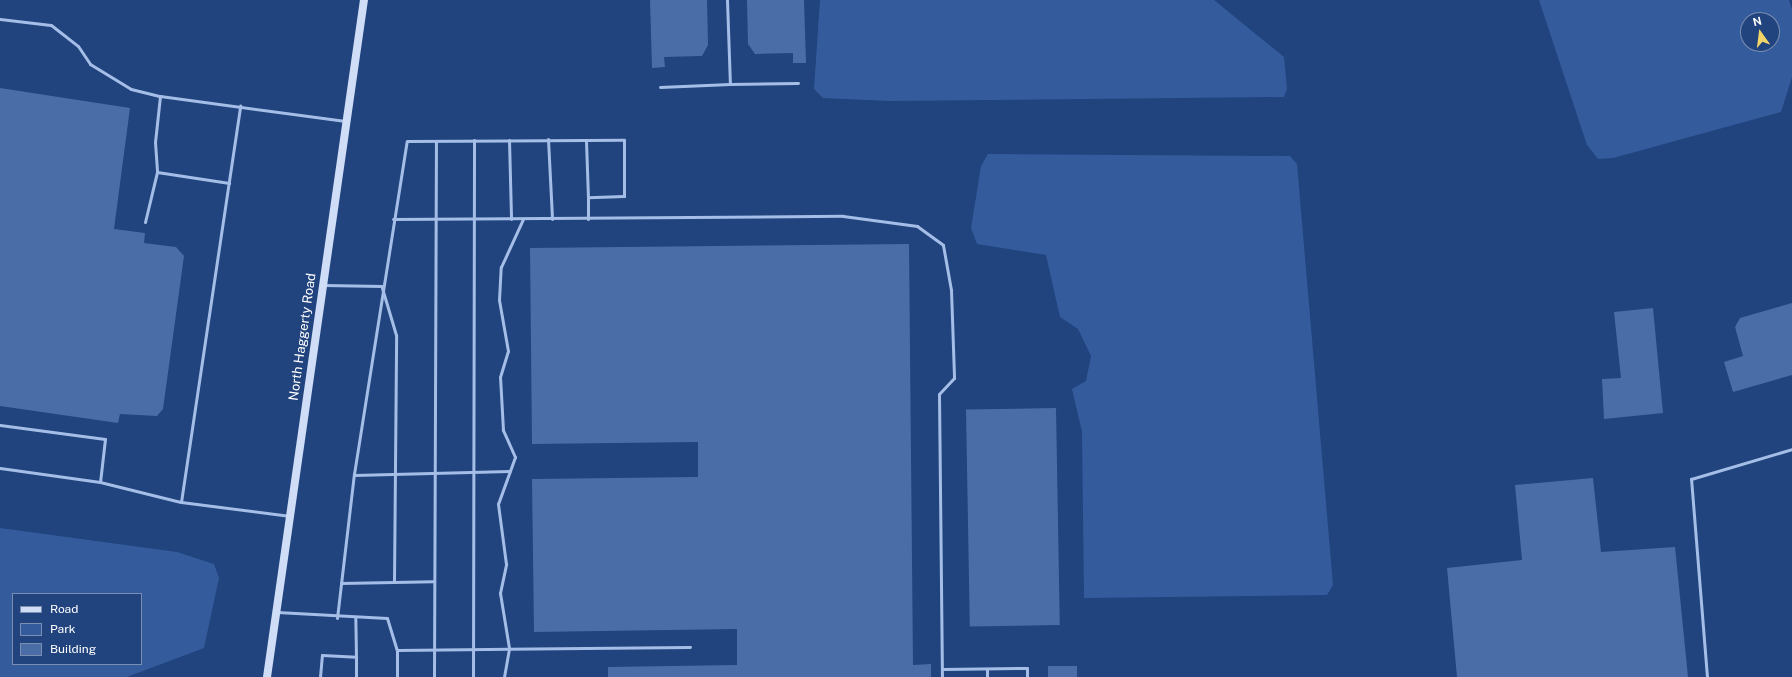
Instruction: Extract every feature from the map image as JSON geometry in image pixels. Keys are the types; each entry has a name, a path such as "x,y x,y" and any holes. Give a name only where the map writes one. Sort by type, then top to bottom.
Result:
{"street":[{"name":"North Haggerty Road","path":"267,677 364,0"}],"lane":[{"path":"727,0 730,84"},
{"path":"0,19 51,25 78,46 90,64 114,80 160,96 240,105 346,121"},
{"path":"660,87 798,83"},
{"path":"145,222 157,172 154,142 160,96"},
{"path":"180,502 240,105"},
{"path":"548,139 552,219"},
{"path":"337,618 354,474 382,286 407,141 548,139 586,141 624,140 624,196 588,197"},
{"path":"473,677 471,472 474,140"},
{"path":"509,140 511,219"},
{"path":"434,677 433,472 434,220 436,141"},
{"path":"586,141 588,219"},
{"path":"157,172 229,184"},
{"path":"393,219 473,221 511,219 843,216 916,226 943,245 951,290 954,378 939,394 942,677"},
{"path":"504,677 509,648 500,593 506,564 498,504 515,456 503,430 500,377 508,351 499,300 501,268 523,219"},
{"path":"323,285 382,286"},
{"path":"382,286 396,335 394,582"},
{"path":"0,425 105,440 100,482"},
{"path":"1707,677 1691,479 1792,449"},
{"path":"0,468 100,482 180,502 290,516"},
{"path":"354,474 510,471"},
{"path":"341,583 433,581"},
{"path":"277,612 337,618 387,618 397,650 397,677"},
{"path":"355,618 356,677"},
{"path":"397,650 690,647"},
{"path":"320,677 322,655 356,657"},
{"path":"942,669 1027,668 1027,677"},
{"path":"987,669 987,677"}],"green space":[{"path":"820,0 1214,0 1284,57 1287,89 1284,97 889,101 823,98 814,89"},
{"path":"1539,0 1789,0 1792,9 1792,77 1781,112 1613,158 1598,159 1587,145"},
{"path":"988,154 1290,156 1297,164 1333,585 1327,595 1084,598 1082,432 1072,389 1086,381 1091,356 1078,329 1060,317 1046,255 977,244 971,228 981,166"},
{"path":"0,528 177,552 214,564 219,578 204,648 127,677 0,677"}],"building":[{"path":"650,0 707,0 708,45 702,56 664,57 665,67 652,68"},
{"path":"747,0 804,0 806,63 793,63 793,53 755,54 748,44"},
{"path":"0,88 130,108 114,229 145,233 144,243 176,247 184,256 163,409 157,416 120,414 118,423 0,406"},
{"path":"909,244 913,665 931,664 931,677 608,677 608,667 737,665 737,629 534,632 532,479 698,477 698,442 532,444 530,248"},
{"path":"1792,303 1792,375 1733,392 1724,362 1743,356 1735,327 1740,318"},
{"path":"1653,308 1663,413 1604,419 1602,379 1621,378 1614,312"},
{"path":"1056,408 1060,625 970,627 966,410"},
{"path":"1593,478 1601,552 1675,547 1688,677 1457,677 1447,568 1522,560 1515,485"},
{"path":"1048,666 1077,666 1077,677 1048,677"}]}
